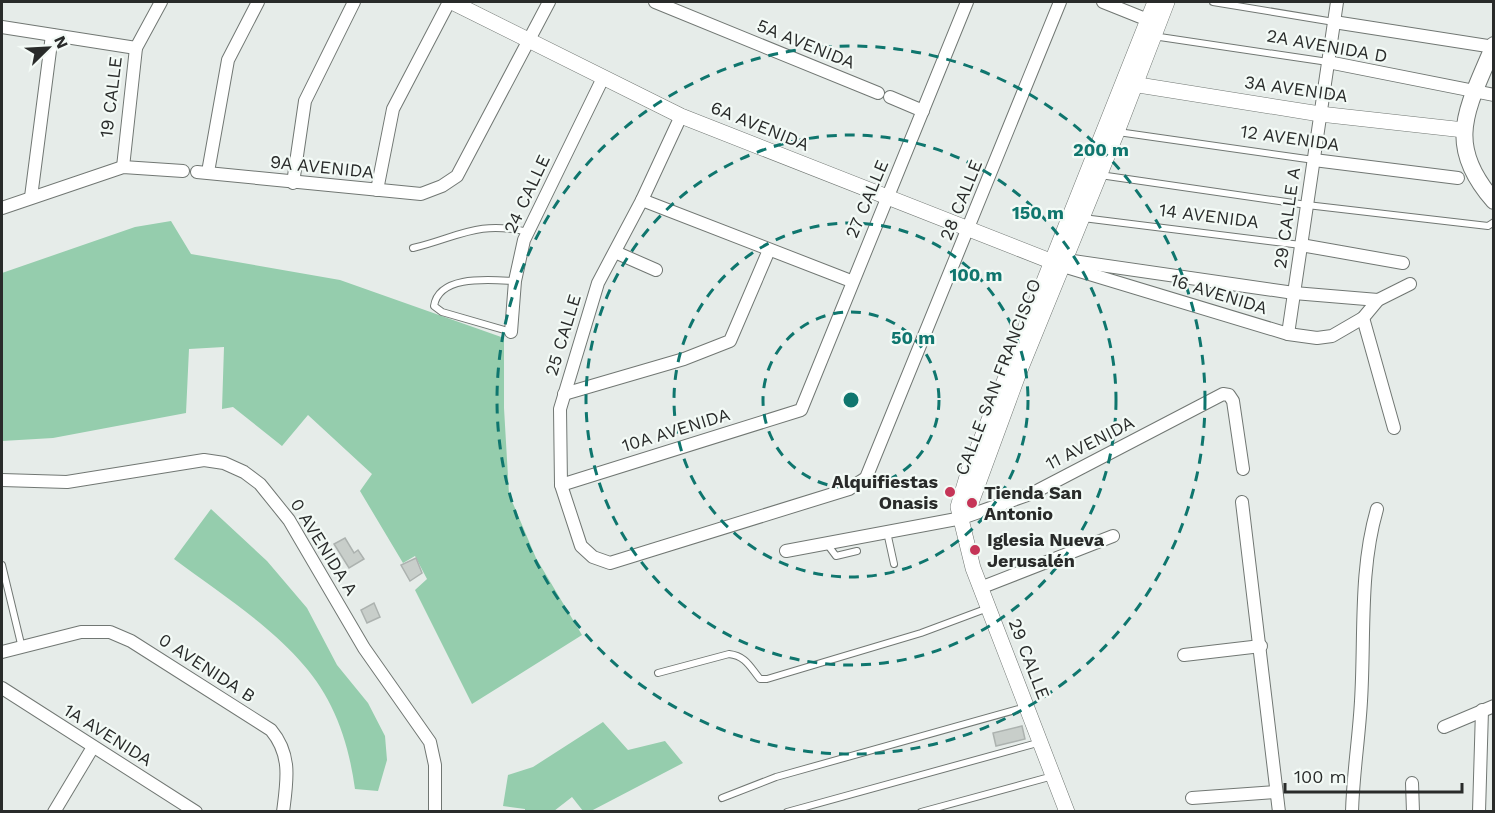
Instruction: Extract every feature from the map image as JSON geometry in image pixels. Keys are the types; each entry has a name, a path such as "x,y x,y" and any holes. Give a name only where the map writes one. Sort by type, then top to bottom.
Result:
{"main road":[{"path":"1493,46 1464,130 1463,143 1476,181 1494,201"}],"street":[{"name":"19 CALLE","path":"123,167 136,48 160,2"},
{"name":"9A AVENIDA","path":"258,2 228,60 202,172 293,183 421,194 442,186 457,176 529,41"},
{"path":"293,183 305,101 354,2"},
{"path":"377,190 393,109 451,2"},
{"name":"6A AVENIDA","path":"451,2 681,116 969,230 1060,262"},
{"path":"529,41 549,2"},
{"name":"5A AVENIDA","path":"655,2 878,93"},
{"name":"27 CALLE","path":"801,410 807,401 851,281 967,2"},
{"name":"28 CALLE","path":"610,563 849,489 866,478 1060,2"},
{"path":"1103,2 1148,20"},
{"name":"CALLE SAN FRANCISCO","path":"1060,262 1082,218 1117,132 1129,84 1155,2"},
{"name":"CALLE SAN FRANCISCO","path":"962,518 958,507 969,470 1060,262 1129,84 1167,2"},
{"name":"29 CALLE A","path":"1288,334 1337,2"},
{"path":"1334,22 1493,46"},
{"path":"2,27 136,48"},
{"path":"31,197 52,35"},
{"name":"2A AVENIDA D","path":"1328,62 1494,95"},
{"name":"24 CALLE","path":"511,332 514,281 528,232 603,78"},
{"name":"3A AVENIDA","path":"1129,84 1320,114 1464,130"},
{"path":"890,98 923,111"},
{"name":"25 CALLE","path":"610,563 593,557 581,546 559,472 560,409 598,283 642,200 681,116"},
{"name":"12 AVENIDA","path":"1314,160 1458,178"},
{"path":"2,208 123,167 183,171"},
{"path":"642,200 851,281"},
{"name":"14 AVENIDA","path":"1301,245 1403,263"},
{"path":"564,394 684,359 730,340 769,250"},
{"path":"615,252 656,270"},
{"path":"1060,262 1294,293 1378,300"},
{"name":"16 AVENIDA","path":"1060,262 1288,334 1317,338 1332,336 1363,318"},
{"path":"1394,428 1363,318 1378,300 1410,284"},
{"name":"11 AVENIDA","path":"786,551 962,518 1033,493 1223,394 1229,396 1233,401 1243,469"},
{"name":"10A AVENIDA","path":"561,484 801,410"},
{"name":"0 AVENIDA A","path":"2,480 67,482 204,460 225,463 244,472 260,484 289,520 364,648 430,742 435,765 435,812"},
{"path":"1242,502 1261,646 1279,812"},
{"path":"1352,812 1353,777 1361,702 1367,542 1377,509"},
{"name":"29 CALLE","path":"962,518 965,540 980,588 1067,812"},
{"path":"980,588 1113,536"},
{"name":"0 AVENIDA B","path":"22,648 81,632 110,632 131,641 271,730 285,752 288,779 283,812"},
{"path":"1184,655 1261,646"},
{"path":"2,652 22,648"},
{"name":"1A AVENIDA","path":"2,688 196,812"},
{"path":"1444,727 1488,708 1479,812"},
{"path":"54,812 93,747"},
{"path":"1412,783 1413,812"},
{"path":"1192,798 1276,792"}],"lane":[{"path":"1213,2 1334,22"},
{"name":"2A AVENIDA D","path":"1153,36 1328,62"},
{"name":"12 AVENIDA","path":"1117,132 1314,160"},
{"path":"1099,175 1307,205 1488,226 1494,222"},
{"name":"14 AVENIDA","path":"1082,218 1301,245"},
{"path":"412,248 477,228 505,227 528,232"},
{"path":"511,332 442,312 434,306 435,298 443,289 482,279 514,281"},
{"path":"887,532 894,564"},
{"path":"827,543 836,556 844,556 857,550"},
{"path":"2,565 22,648"},
{"path":"658,673 729,654 738,655 748,662 760,679 767,679 921,633 988,608"},
{"path":"722,798 776,777 1027,707"},
{"path":"787,812 1041,742"},
{"path":"921,812 1054,776"}],"green space":[{"path":"171,221 191,254 340,280 504,338 504,408 509,494 536,558 582,635 472,704 415,590 427,579 415,556 403,563 360,491 372,474 308,415 282,446 233,407 222,409 224,347 189,349 186,413 53,438 2,441 2,273 135,227"},
{"path":"211,509 267,561 307,608 337,665 368,703 385,736 387,760 378,791 355,789 346,746 336,716 318,684 302,662 262,624 174,559"},
{"path":"603,722 628,750 665,741 683,763 591,811 583,811 572,797 554,811 525,811 525,809 503,806 508,775 533,767"}],"building":[{"path":"345,538 354,553 358,550 364,559 349,568 334,544"},
{"path":"416,558 422,573 410,581 401,565"},
{"path":"374,603 380,617 367,623 361,610"},
{"path":"1022,726 1025,739 996,746 993,733"}],"place":[{"name":"Alquifiestas Onasis","path":"950,492"},
{"name":"Tienda San Antonio","path":"972,503"},
{"name":"Iglesia Nueva Jerusalén","path":"975,550"}]}
